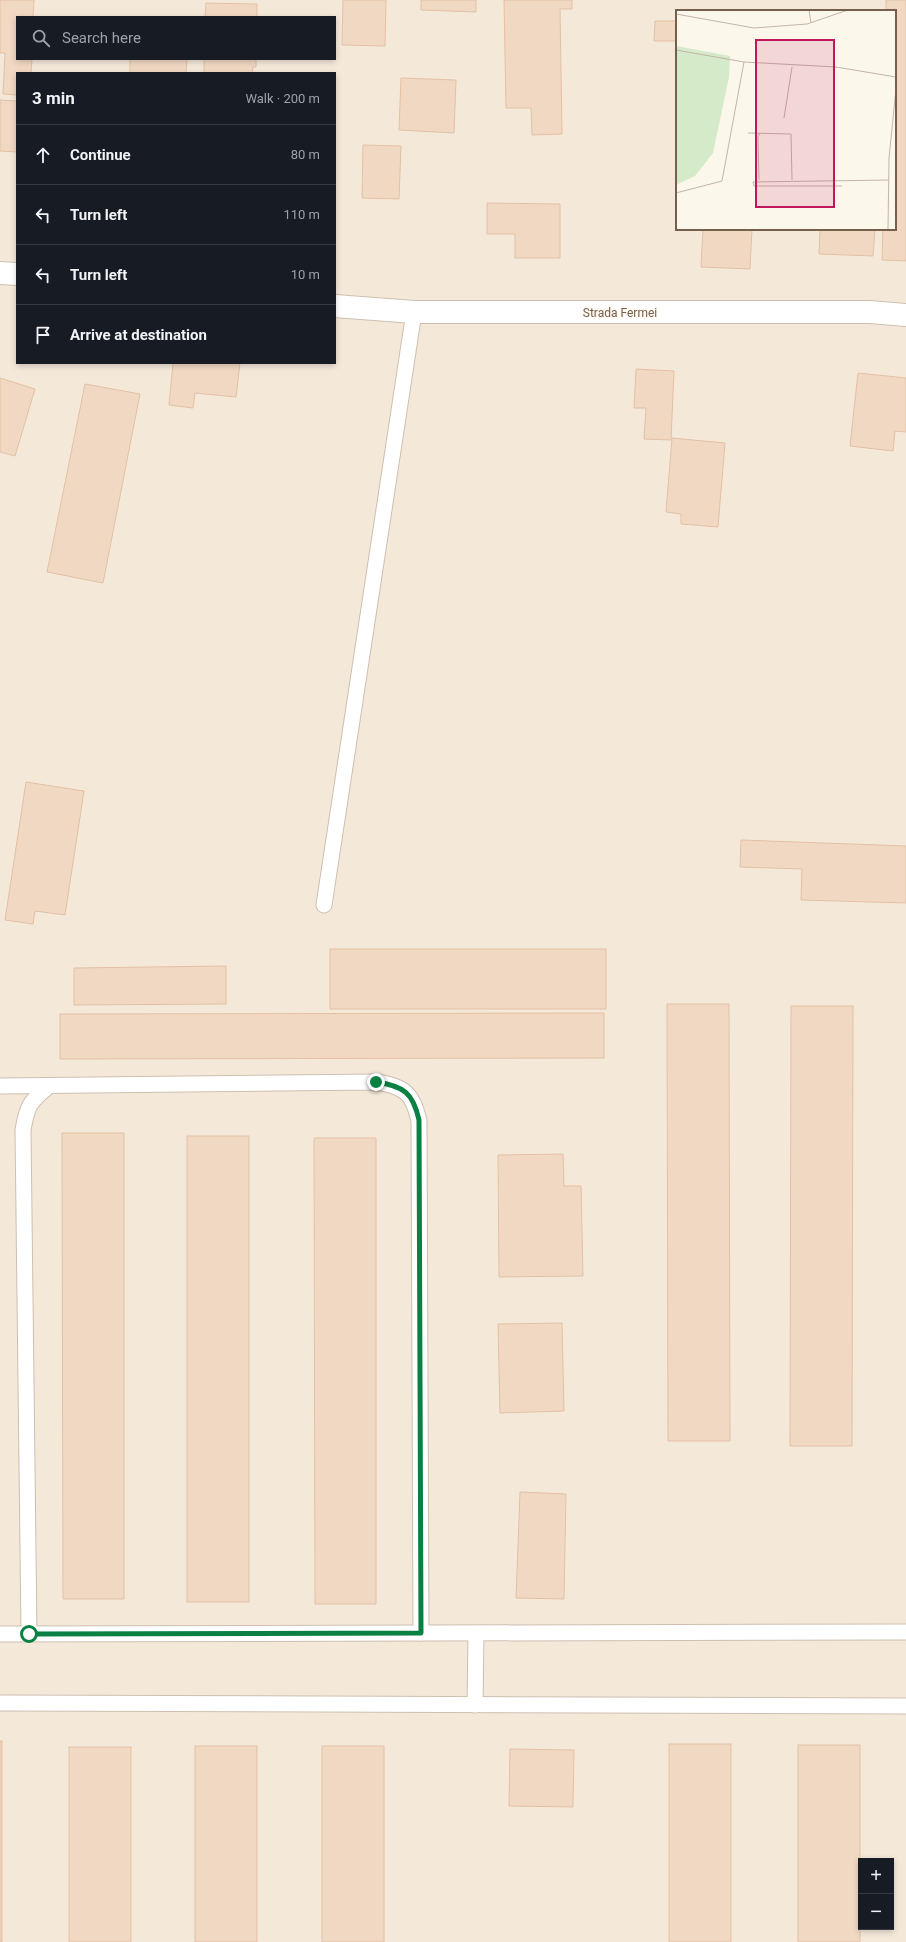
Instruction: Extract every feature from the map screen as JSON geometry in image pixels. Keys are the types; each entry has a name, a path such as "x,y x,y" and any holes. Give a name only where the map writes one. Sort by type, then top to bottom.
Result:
{"street":[{"path":"0,273 16,274"},
{"name":"Strada Fermei","path":"336,306 414,312 870,312 906,315"}],"lane":[{"path":"324,905 414,312"},
{"path":"0,1086 376,1082 391,1085 407,1093 416,1104 419,1128 421,1633"},
{"path":"29,1634 23,1130 26,1112 34,1098 49,1086"},
{"path":"0,1634 906,1632"},
{"path":"475,1705 476,1633"},
{"path":"0,1703 906,1706"}],"shaded area":[{"path":"0,0 906,0 906,1942 0,1942"}],"building":[{"path":"0,0 34,0 33,16 16,16 16,60 32,60 31,72 16,72 16,95 3,94 5,53 0,53"},
{"path":"343,0 386,0 385,46 342,45"},
{"path":"421,0 476,0 476,12 421,10"},
{"path":"504,0 572,0 572,9 560,9 562,134 532,135 531,108 506,108"},
{"path":"886,0 906,0 906,261 882,260 883,230 896,230 896,10 886,10"},
{"path":"206,3 257,4 257,16 205,16"},
{"path":"655,21 676,21 676,41 654,41"},
{"path":"130,60 187,60 186,72 130,72"},
{"path":"204,60 256,60 256,67 253,67 252,72 204,72"},
{"path":"401,78 456,80 454,133 399,130"},
{"path":"0,100 16,101 16,152 0,151"},
{"path":"363,145 401,146 399,199 362,198"},
{"path":"487,203 560,204 560,258 515,258 515,234 487,234"},
{"path":"703,230 752,230 750,269 701,267"},
{"path":"820,230 875,230 873,256 819,254"},
{"path":"173,364 240,364 236,397 195,393 193,408 169,405"},
{"path":"636,369 674,371 671,440 644,439 646,408 634,408"},
{"path":"858,373 906,378 906,432 895,431 893,451 850,446"},
{"path":"0,378 35,389 15,456 0,452"},
{"path":"85,384 140,394 103,583 47,572"},
{"path":"672,438 725,443 718,527 681,524 681,514 666,512"},
{"path":"26,782 84,791 65,915 35,911 33,924 5,920"},
{"path":"741,840 906,846 906,903 801,900 802,869 740,867"},
{"path":"330,949 606,949 606,1009 330,1009"},
{"path":"226,966 226,1004 74,1005 74,968"},
{"path":"667,1004 729,1004 730,1441 668,1441"},
{"path":"791,1006 853,1006 852,1446 790,1446"},
{"path":"604,1013 604,1058 60,1059 60,1014"},
{"path":"62,1133 124,1133 124,1599 63,1599"},
{"path":"187,1136 249,1136 249,1602 187,1602"},
{"path":"314,1138 376,1138 376,1604 315,1604"},
{"path":"563,1154 564,1186 581,1186 583,1276 499,1277 498,1155"},
{"path":"562,1323 564,1411 500,1413 498,1324"},
{"path":"520,1492 566,1494 564,1599 516,1598"},
{"path":"0,1741 2,1741 2,1942 0,1942"},
{"path":"669,1744 731,1744 731,1942 669,1942"},
{"path":"798,1745 860,1745 860,1858 858,1858 858,1930 860,1930 860,1942 798,1942"},
{"path":"195,1746 257,1746 257,1942 195,1942"},
{"path":"322,1746 384,1746 384,1942 322,1942"},
{"path":"69,1747 131,1747 131,1942 69,1942"},
{"path":"510,1749 574,1750 573,1807 509,1806"}],"route":[{"path":"29,1634 421,1633 419,1120 416,1104 407,1093 391,1085 376,1082"}]}
